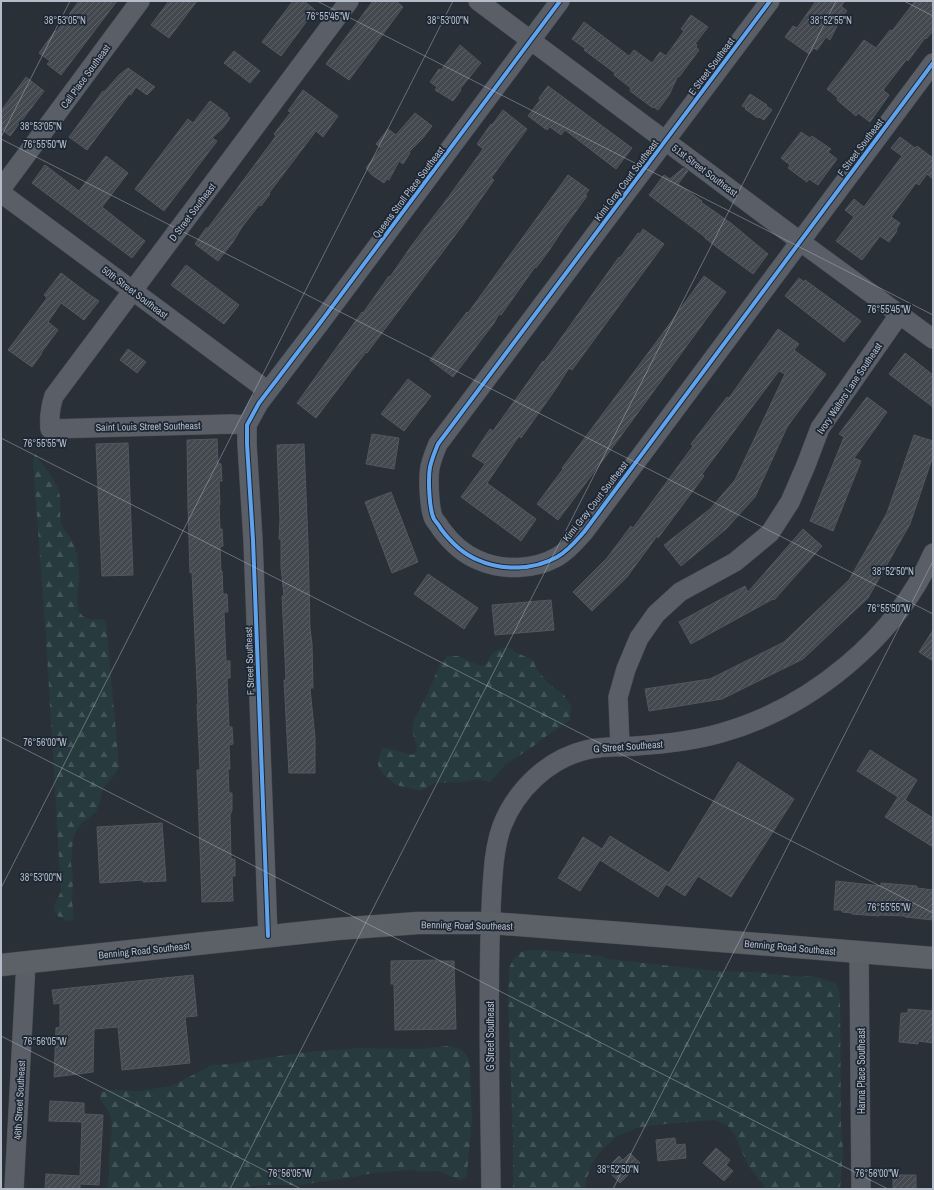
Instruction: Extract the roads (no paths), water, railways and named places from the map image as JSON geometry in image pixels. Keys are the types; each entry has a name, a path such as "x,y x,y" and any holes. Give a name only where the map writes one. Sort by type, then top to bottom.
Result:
{"main road":[{"name":"Benning Road Southeast","path":"1,965 268,936 375,926 418,924 490,924 628,933 933,958"}],"street":[{"name":"Call Place Southeast","path":"1,189 140,1"},
{"name":"D Street Southeast","path":"50,429 50,407 54,396 134,291 349,1"},
{"name":"51st Street Southeast","path":"478,1 666,140 800,242 933,339"},
{"name":"Queens Stroll Place Southeast","path":"268,391 560,1"},
{"name":"E Street Southeast","path":"666,140 770,1"},
{"name":"F Street Southeast","path":"800,242 933,63"},
{"name":"Kimi Gray Court Southeast","path":"666,140 438,444 430,468 429,494 434,518 445,535 458,548 477,560 497,566 521,567 540,565 558,557 569,549 584,532 800,242"},
{"name":"50th Street Southeast","path":"1,193 268,391"},
{"name":"Ivory Walters Lane Southeast","path":"620,747 618,697 626,669 639,638 656,614 680,592 735,562 770,533 790,502 820,428 899,314"},
{"name":"F Street Southeast","path":"268,391 259,403 247,425 268,936"},
{"name":"Saint Louis Street Southeast","path":"50,429 231,424 247,425"},
{"name":"G Street Southeast","path":"491,1189 489,981 491,898 497,840 507,814 520,794 530,782 542,772 574,753 594,748 675,743 702,738 722,733 761,719 795,702 836,674 877,636 912,591 933,553"},
{"name":"Hanna Place Southeast","path":"859,952 861,1189"},
{"name":"46th Street Southeast","path":"14,1189 26,962"}]}
